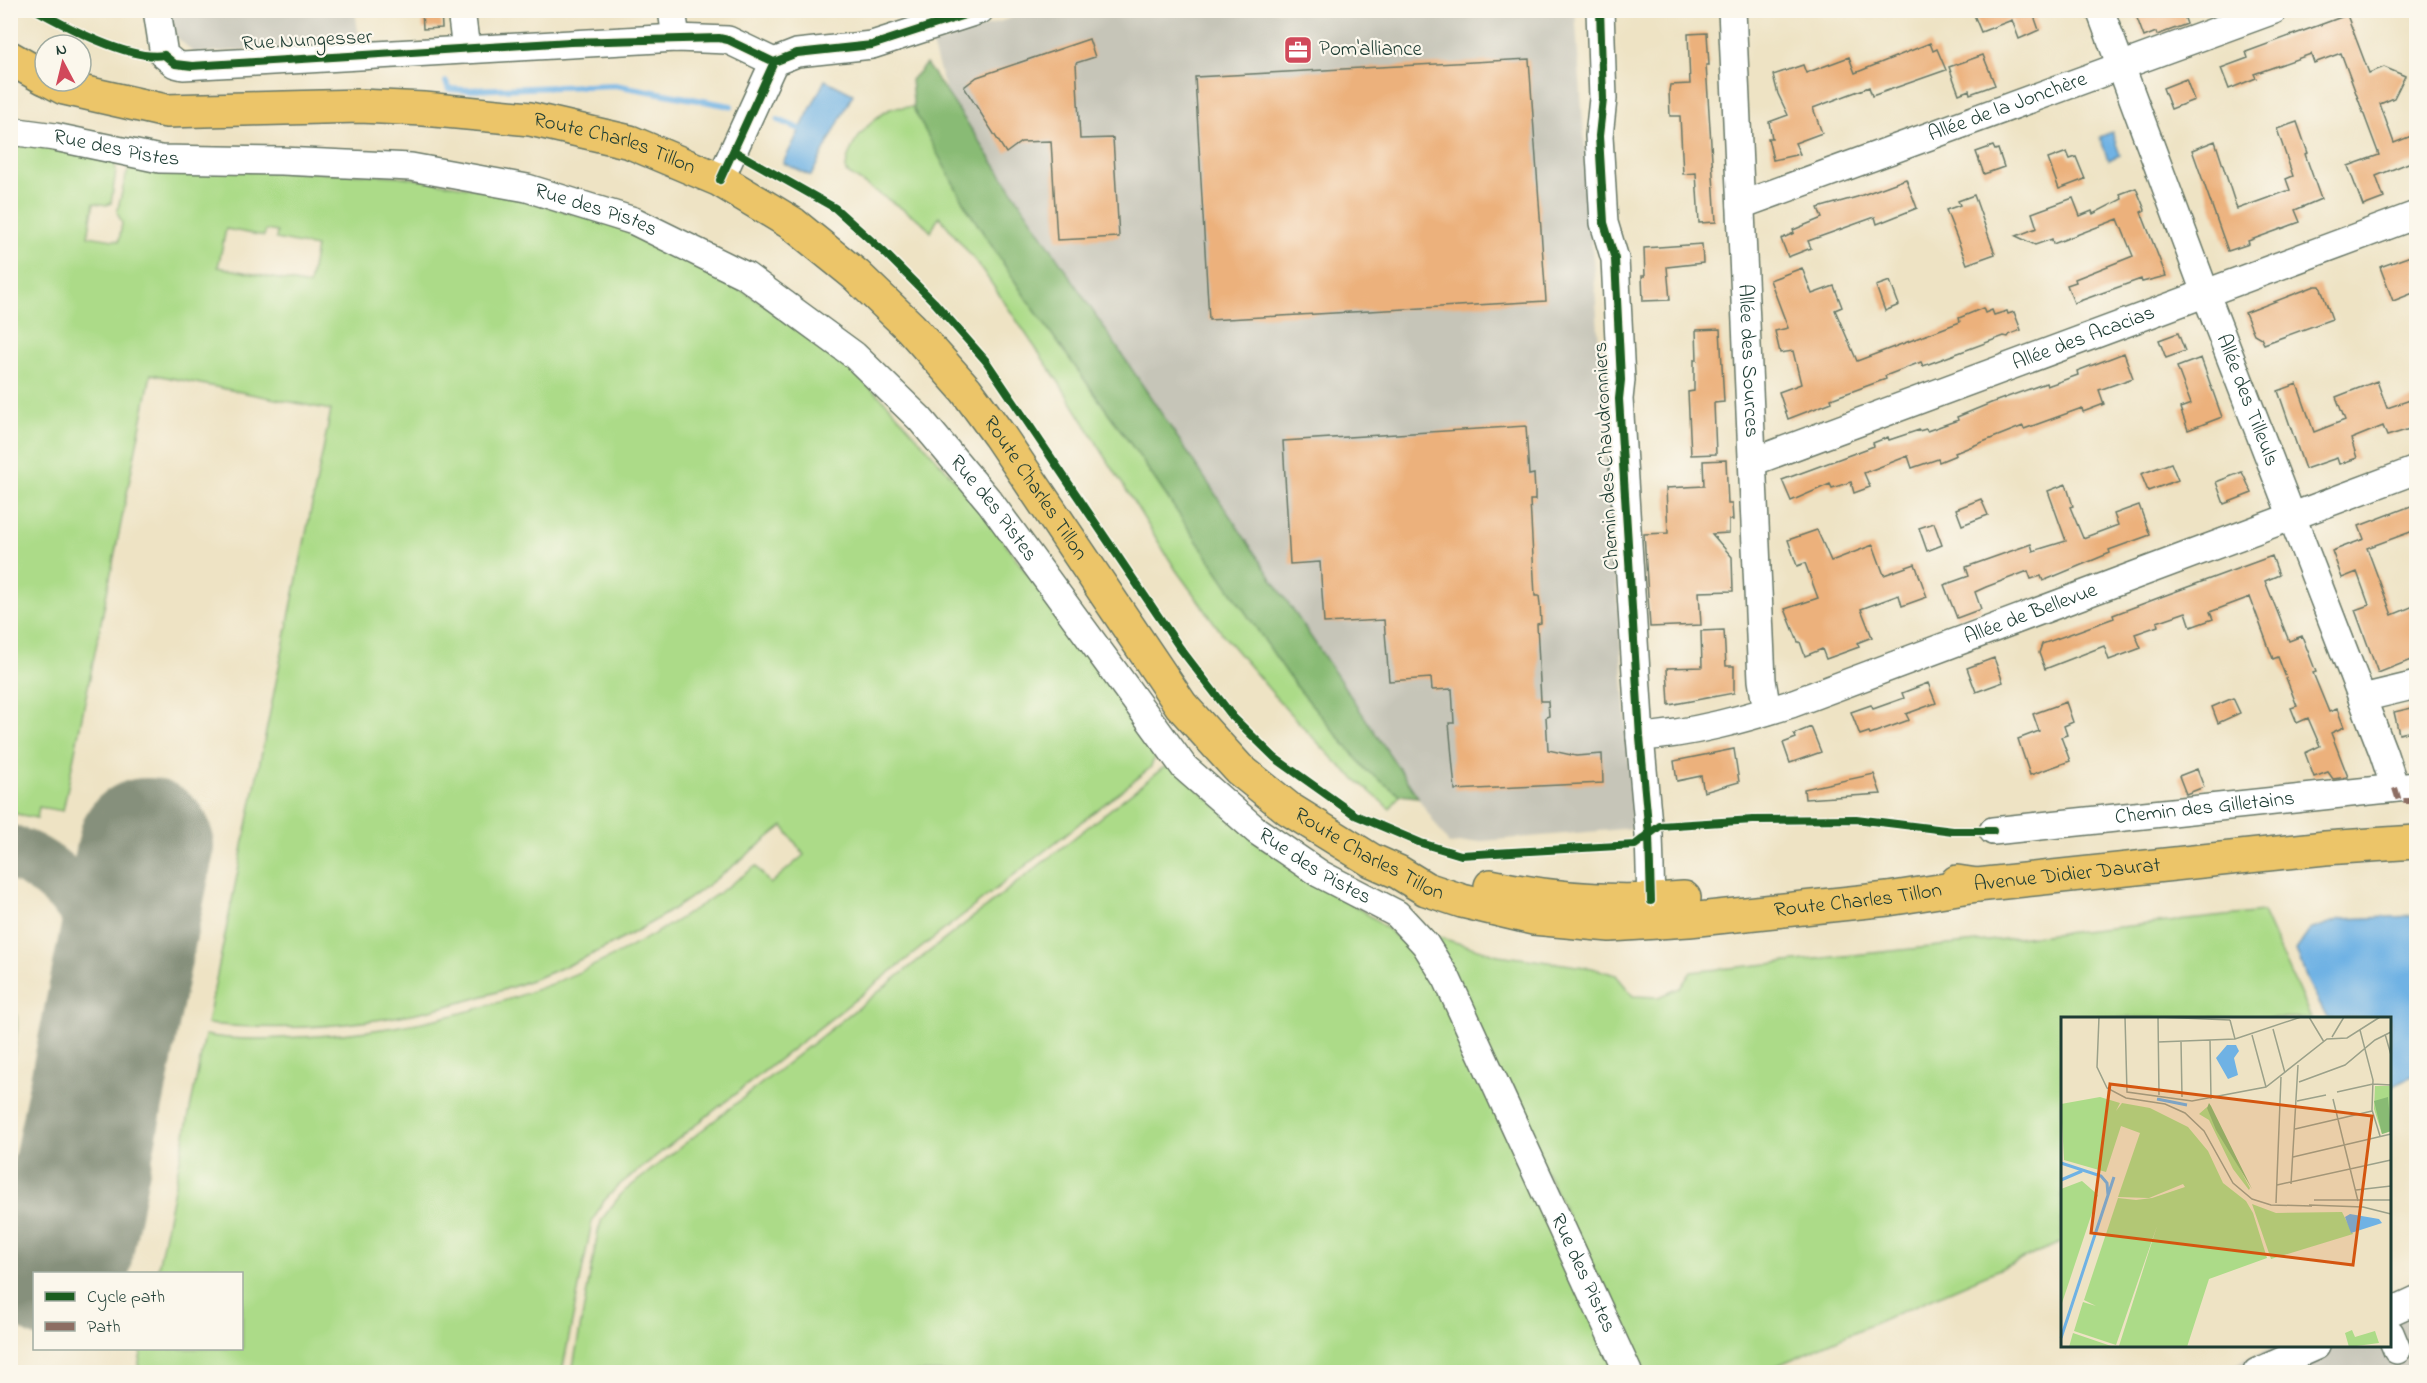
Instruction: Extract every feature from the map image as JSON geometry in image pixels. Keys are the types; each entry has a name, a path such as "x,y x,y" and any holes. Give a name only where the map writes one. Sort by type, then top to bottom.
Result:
{"main road":[{"path":"10,58 33,71"},
{"name":"Route Charles Tillon","path":"85,93 166,111 360,106 424,109 530,119 630,142 720,180 793,224 856,275 927,345 966,390 999,435 1181,705 1239,769 1289,809 1371,860 1426,888 1462,902 1533,918 1610,925 1689,920 1888,899 1977,885"},
{"name":"Avenue Didier Daurat","path":"1398,872 1432,873 1558,898 1651,901 1839,882 1951,881 1977,885 2325,848 2416,842"}],"street":[{"name":"Rue Nungesser","path":"157,10 164,55 175,64 192,66 676,38 728,40 774,62"},
{"path":"461,10 466,50"},
{"path":"672,10 676,38"},
{"path":"720,180 774,62 797,53 872,45 944,17 980,10"},
{"name":"Chemin des Chaudronniers","path":"1600,10 1603,99 1599,136 1604,223 1614,259 1621,380 1620,411 1640,736 1649,835 1651,901"},
{"name":"Allée des Sources","path":"1732,10 1762,680 1767,711"},
{"name":"Allée des Tilleuls","path":"2100,10 2205,292 2362,698 2406,787"},
{"name":"Allée de la Jonchère","path":"1741,205 2274,10"},
{"name":"Rue des Pistes","path":"10,131 55,137 160,159 282,161 411,167 527,188 634,221 746,276 854,355 920,419 990,502 1184,767 1257,831 1320,874 1397,914 1425,944 1447,979 1628,1372"},
{"name":"Allée des Acacias","path":"1752,462 2416,215"},
{"name":"Allée de Bellevue","path":"1640,736 1662,735 1767,711 2416,470"},
{"path":"2362,698 2416,685"},
{"name":"Chemin des Gilletains","path":"1993,831 2406,787"},
{"path":"2391,1312 2416,1300"},
{"path":"2257,1372 2314,1347"}],"shaded area":[{"path":"1034,10 1575,11 1634,828 1449,844 947,94 932,45"},
{"path":"168,11 355,11 360,43 194,53 171,32"},
{"path":"2416,1280 2416,1372 2217,1372 2273,1347 2391,1347 2391,1292"}],"green space":[{"path":"926,64 1418,797 1400,795 1366,770 1293,682 1135,450 1026,298 965,205 914,110 911,80"},
{"path":"914,107 965,205 1026,298 1135,450 1293,682 1366,770 1400,795 1390,809 1338,764 1286,709 1224,636 1176,570 1060,384 981,268 939,216 931,232 921,221 846,172 849,154 860,136 874,120 890,109"},
{"path":"10,140 115,162 116,171 111,203 107,205 94,203 88,236 119,241 122,223 117,212 126,176 132,163 398,176 491,191 613,224 714,274 765,304 832,353 889,405 976,504 1158,751 1150,768 618,1186 603,1202 592,1222 562,1372 137,1372 142,1350 243,1350 243,1272 157,1272 205,1035 262,1039 318,1036 439,1019 495,1004 603,961 706,902 756,866 770,884 804,855 783,826 678,906 625,937 570,964 512,987 452,1005 392,1018 330,1025 268,1027 207,1024 331,410 151,374 63,811 39,807 37,818 11,813","holes":["226,229 264,236 266,230 277,232 276,239 316,247 309,285 218,267"]},
{"path":"1171,765 1259,844 1375,919 1410,948 1441,991 1618,1372 572,1372 598,1232 602,1219 622,1193 1163,768"},
{"path":"2263,912 2311,1017 2061,1017 2061,1242 1762,1372 1643,1372 1431,935 1498,955 1592,968 1616,975 1633,996 1658,997 1680,988 1691,972"},
{"path":"11,998 17,1023 11,1067"}],"water":[{"path":"825,80 853,94 811,176 783,163"},
{"path":"2112,132 2120,155 2108,160 2100,137"},
{"path":"2416,916 2416,1074 2391,1086 2391,1017 2326,1017 2307,980 2296,950 2310,930 2341,919"}],"building":[{"path":"422,10 441,10 442,28 423,29"},
{"path":"1972,10 2032,10 2039,30 2019,39 2012,20 1981,32"},
{"path":"2134,10 2182,10 2187,24 2157,35 2156,32 2144,37"},
{"path":"2347,15 2369,73 2384,67 2405,76 2394,98 2380,104 2394,143 2416,134 2416,160 2376,176 2384,198 2363,206 2348,166 2379,155 2341,53 2314,63 2311,54 2254,74 2256,78 2229,89 2221,68 2248,58 2246,52"},
{"path":"1707,33 1709,65 1706,65 1716,222 1699,223 1696,173 1683,174 1680,116 1670,116 1669,91 1670,85 1690,84 1688,34"},
{"path":"1089,39 1095,57 1076,63 1080,139 1113,138 1119,237 1057,240 1051,141 1021,142 1006,153 964,87 977,77"},
{"path":"1930,43 1933,51 1937,49 1946,70 1872,96 1869,87 1813,108 1822,133 1795,143 1800,154 1773,160 1768,138 1772,138 1769,122 1788,115 1778,94 1773,75 1803,65 1806,73 1849,57 1855,73"},
{"path":"1983,55 1995,85 1970,94 1969,90 1959,94 1949,67"},
{"path":"1529,59 1546,301 1209,320 1195,77"},
{"path":"2186,79 2194,100 2171,109 2163,88"},
{"path":"2297,122 2308,153 2305,154 2321,199 2295,210 2300,222 2248,241 2249,244 2228,251 2192,150 2215,141 2237,209 2290,190 2286,179 2293,176 2277,129"},
{"path":"1993,146 1995,150 1998,149 2004,167 1984,174 1976,152"},
{"path":"2067,152 2070,159 2076,157 2085,179 2059,189 2048,159"},
{"path":"1906,179 1917,208 1877,224 1875,217 1808,241 1811,248 1788,257 1781,239 1794,233 1793,230 1822,218 1818,208"},
{"path":"2136,188 2145,210 2141,212 2166,276 2142,282 2141,279 2074,303 2067,285 2076,282 2075,279 2133,256 2118,219 2053,244 2052,239 2035,245 2016,236 2037,228 2032,213 2073,198 2080,216 2092,211 2093,214 2122,199 2120,194"},
{"path":"1974,195 1995,254 1967,264 1946,210 1960,205 1958,201"},
{"path":"1702,244 1703,263 1667,267 1670,300 1643,301 1644,248"},
{"path":"2416,254 2416,292 2393,301 2380,267"},
{"path":"1802,268 1812,294 1834,286 1842,307 1835,310 1857,361 1960,322 1959,318 1983,308 1985,313 1992,310 1994,315 2007,311 2008,314 2014,312 2021,330 2008,337 2004,336 1923,366 1921,362 1885,376 1886,379 1831,399 1832,402 1788,419 1779,392 1801,384 1793,351 1780,353 1775,331 1788,328 1770,280"},
{"path":"1890,281 1899,305 1885,311 1876,286"},
{"path":"2320,286 2332,319 2264,344 2261,338 2254,334 2245,313"},
{"path":"1720,329 1724,402 1714,403 1716,454 1691,455 1688,392 1694,391 1694,360 1697,360 1696,330"},
{"path":"2178,333 2185,351 2166,358 2159,340"},
{"path":"2124,353 2133,378 2099,390 2104,404 2083,412 2082,408 2024,429 2023,426 1955,453 1956,455 1939,462 1938,459 1912,468 1908,456 1864,473 1870,487 1854,493 1851,482 1832,488 1830,484 1791,501 1782,480 1874,446 1873,443 1888,437 1889,440 1919,430 1926,429 1927,431 1958,420 1957,417 1991,403 2046,383 2047,386 2078,375 2077,371"},
{"path":"2201,358 2222,417 2188,430 2180,408 2191,404 2177,367"},
{"path":"2377,381 2387,408 2416,398 2416,427 2387,436 2383,426 2351,439 2357,458 2339,464 2337,458 2305,469 2278,391 2297,384 2314,432 2345,420 2336,397"},
{"path":"1526,426 1529,475 1534,474 1535,500 1530,500 1535,596 1539,596 1540,604 1541,623 1537,624 1541,701 1548,701 1549,716 1546,717 1548,750 1576,756 1602,754 1603,783 1455,790 1449,723 1454,723 1452,689 1432,690 1431,678 1389,681 1384,620 1324,623 1320,562 1290,564 1283,441"},
{"path":"1726,460 1728,504 1732,504 1733,520 1729,520 1729,533 1712,534 1732,557 1733,591 1699,592 1701,625 1650,627 1644,534 1668,533 1666,488 1704,486 1703,461"},
{"path":"2171,463 2178,480 2148,491 2141,474"},
{"path":"2242,472 2252,493 2224,504 2216,482"},
{"path":"2066,484 2073,506 2070,507 2083,538 2118,525 2114,514 2139,505 2150,535 2109,550 2110,553 2043,581 2041,576 2031,579 2028,571 1986,587 1975,592 1981,609 1957,618 1944,585 1969,576 1966,567 2031,544 2033,551 2066,541 2048,491"},
{"path":"1981,499 1988,515 1962,525 1956,509"},
{"path":"2416,504 2416,530 2367,548 2392,615 2416,605 2416,658 2378,673 2355,610 2369,605 2357,572 2342,578 2332,551 2364,539 2359,526"},
{"path":"1934,523 1942,545 1927,551 1919,528"},
{"path":"1817,530 1831,561 1873,545 1884,575 1915,564 1927,597 1902,606 1899,595 1861,609 1872,637 1857,643 1859,647 1826,659 1822,649 1805,656 1785,609 1818,598 1805,563 1797,566 1788,540"},
{"path":"2272,556 2279,575 2265,581 2289,641 2302,636 2316,672 2313,673 2329,712 2337,709 2344,727 2331,733 2348,777 2333,779 2328,772 2314,777 2305,753 2320,746 2308,718 2297,723 2291,708 2297,706 2278,657 2273,659 2250,597 2210,612 2213,619 2191,627 2186,612 2157,622 2158,626 2135,634 2141,648 2109,660 2104,646 2045,669 2039,653 2042,644"},
{"path":"1724,630 1726,666 1734,666 1734,693 1669,705 1667,668 1702,667 1701,631"},
{"path":"1994,658 2003,682 1976,692 1967,668"},
{"path":"1928,683 1936,703 1906,714 1909,720 1870,734 1869,732 1860,735 1851,712 1871,705 1873,709 1904,698 1902,693"},
{"path":"2233,698 2240,713 2218,723 2212,707"},
{"path":"2066,702 2073,722 2064,726 2067,735 2061,737 2070,761 2030,775 2018,739 2039,731 2033,714"},
{"path":"2416,707 2416,730 2399,734 2394,712"},
{"path":"1811,727 1821,752 1790,763 1783,743 1796,738 1794,734"},
{"path":"1734,749 1739,782 1704,792 1701,776 1677,781 1674,761"},
{"path":"2197,769 2204,787 2186,794 2179,776"},
{"path":"1874,774 1881,794 1805,799 1804,789"}],"waterway":[{"path":"446,82 449,89 465,90 615,85 731,106"},
{"path":"778,120 800,129"}],"taxiway":[{"path":"10,852 31,860 50,873 62,883 88,913 104,944 108,960 111,978 111,1017"}],"runway":[{"path":"60,1272 146,846"}],"marked path":[{"path":"2395,788 2399,801 2416,801"}],"cycle path":[{"path":"36,10 117,48 134,53 164,55"},
{"path":"720,180 774,62 797,53 872,45 980,10"},
{"path":"1600,10 1603,99 1599,136 1604,223 1615,259 1621,380 1619,399 1640,737 1649,835 1651,901"},
{"path":"164,55 175,64 192,66 570,42 719,38 774,62"},
{"path":"734,151 835,208 934,302 986,361 1180,648 1233,717 1275,758 1355,815 1421,843 1461,855 1635,845 1660,826 1753,820 1856,819 1953,831 1993,831"}],"place":[{"name":"Pom'alliance","path":"1298,50"}]}
